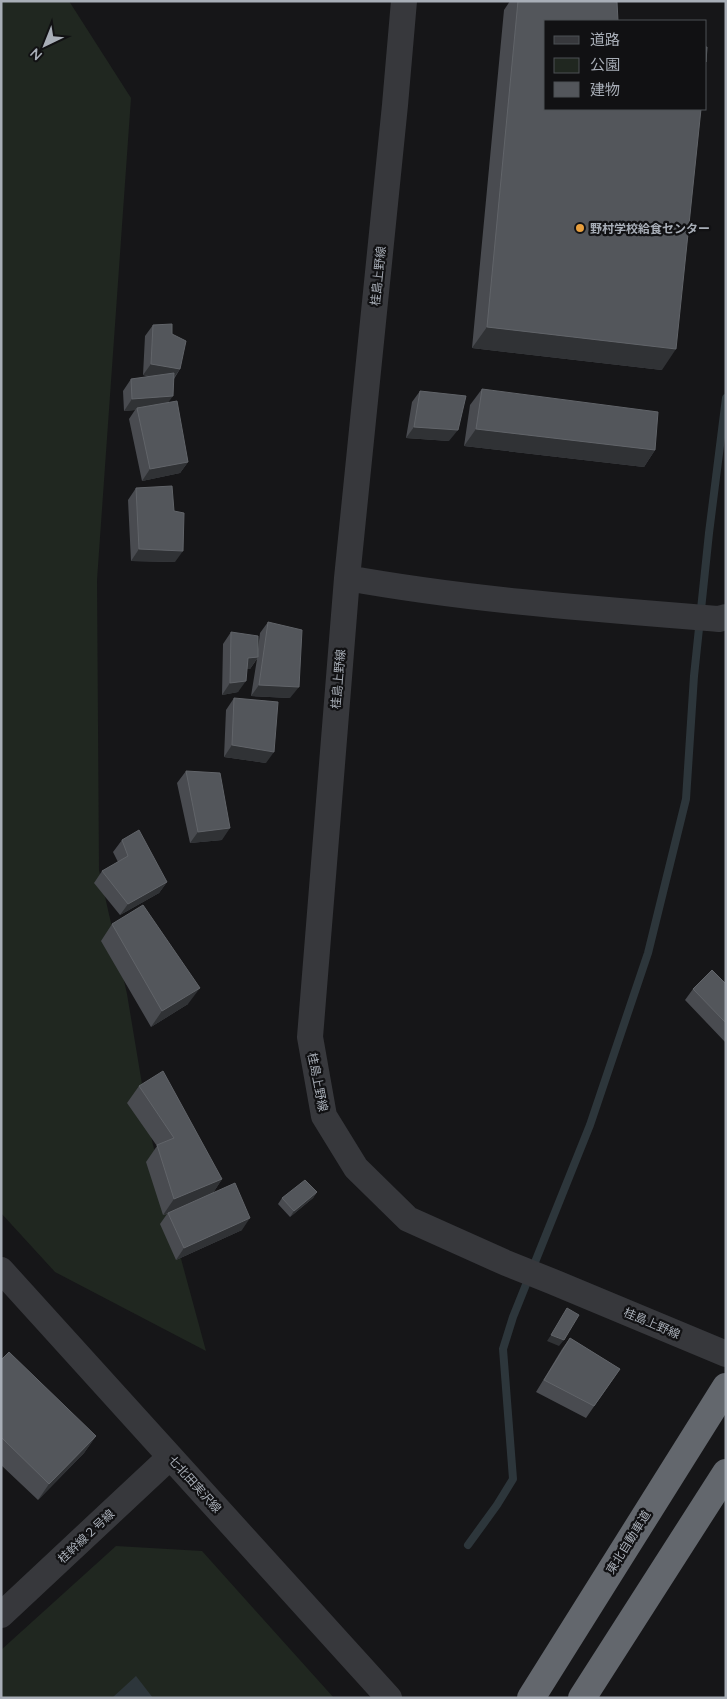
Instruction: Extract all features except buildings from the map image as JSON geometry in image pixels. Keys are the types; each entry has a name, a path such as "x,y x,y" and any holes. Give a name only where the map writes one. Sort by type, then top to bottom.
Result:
{"highway":[{"name":"東北自動車道","path":"531,1698 726,1387"},
{"path":"582,1698 726,1473"}],"street":[{"name":"桂島上野線","path":"404,1 346,578 310,1037 324,1116 356,1168 408,1219 506,1264 726,1354"},
{"path":"346,578 538,605 722,618"},
{"name":"七北田実沢線","path":"1,1270 389,1698"},
{"name":"桂幹線２号線","path":"1,1615 170,1457"}],"green space":[{"path":"1,1 69,1 131,98 97,580 99,870 127,994 150,1132 174,1233 206,1351 55,1272 1,1213"},
{"path":"116,1546 202,1551 334,1698 1,1698 1,1650"}],"shaded area":[{"path":"136,1676 153,1698 112,1698"}],"waterway":[{"path":"468,1545 513,1479 503,1349 513,1317 590,1125 648,953 686,799 694,676 726,398"}],"place":[{"name":"野村学校給食センター","path":"580,228"}]}
